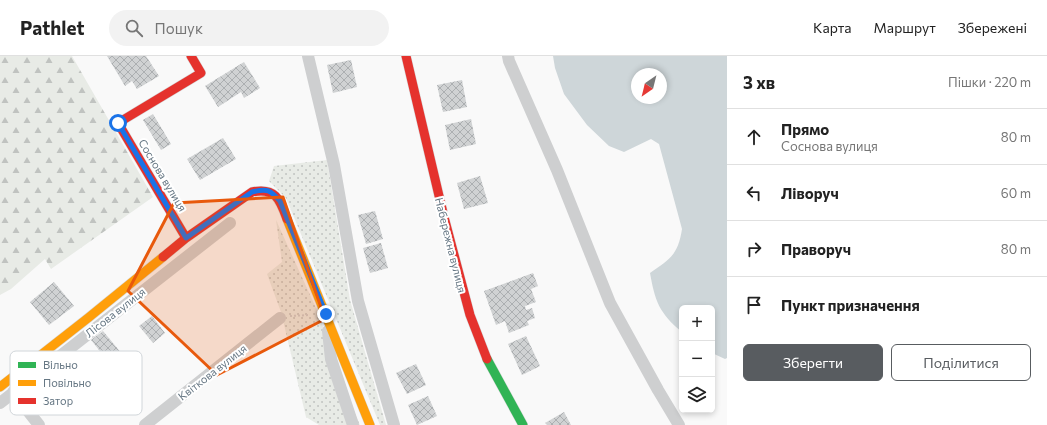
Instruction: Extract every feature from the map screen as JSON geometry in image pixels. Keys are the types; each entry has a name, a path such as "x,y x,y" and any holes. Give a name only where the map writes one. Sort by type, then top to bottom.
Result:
{"street":[{"name":"Соснова вулиця","path":"186,238 118,123 201,73 191,56"},
{"path":"308,56 334,165 358,301 394,425"},
{"name":"Набережна вулиця","path":"406,56 444,217 470,316 489,364 522,425"},
{"path":"508,56 557,170 610,304 679,425"},
{"path":"46,351 186,238 252,192 263,189 272,193 280,201 370,425"},
{"name":"Лісова вулиця","path":"66,351 230,223"},
{"path":"326,314 331,359 354,425"},
{"name":"Квіткова вулиця","path":"145,425 280,318"},
{"path":"0,387 10,379"},
{"name":"Лісова вулиця","path":"0,402 10,395"},
{"path":"31,415 39,425"}],"path":[{"path":"280,318 285,316 326,314"}],"highlighted area":[{"path":"283,197 325,319 217,375 128,291 174,203"}],"green space":[{"path":"0,56 72,56 153,197 51,269 45,259 11,289 0,295"},
{"path":"327,160 350,300 386,425 380,425 286,198 269,181 274,166"},
{"path":"276,220 316,308 350,402 360,425 319,425 306,417 281,312 267,274 282,262"}],"shaded area":[{"path":"553,56 727,56 727,358 725,359 715,354 715,305 679,305 679,329 668,319 656,299 650,273 672,256 678,245 682,229 659,144 651,139 624,152 609,146 587,125 564,94 555,68"}],"building":[{"path":"107,56 146,56 159,76 137,89 132,81 125,86"},
{"path":"351,60 357,87 333,93 327,65"},
{"path":"244,62 260,88 244,98 241,92 218,107 205,86"},
{"path":"462,80 467,107 443,112 437,85"},
{"path":"153,114 171,144 161,150 143,120"},
{"path":"471,119 476,144 450,150 445,125"},
{"path":"223,138 236,159 200,180 187,159"},
{"path":"480,176 488,203 464,209 457,183"},
{"path":"375,211 383,239 366,244 358,215"},
{"path":"381,243 388,268 370,273 363,248"},
{"path":"533,273 538,286 531,289 536,302 525,306 526,310 532,308 535,318 527,321 529,325 509,333 505,321 496,325 484,291"},
{"path":"54,282 74,306 49,325 30,302"},
{"path":"152,316 165,333 153,343 139,326"},
{"path":"103,331 120,351 100,351 91,340"},
{"path":"526,336 540,366 522,375 508,344"},
{"path":"416,364 426,385 407,394 396,373"},
{"path":"428,396 437,416 417,425 408,405"},
{"path":"564,412 571,425 547,425 545,423"}],"traffic: fast":[{"path":"487,359 523,425"}],"traffic: slow":[{"path":"287,219 370,425"},
{"path":"46,351 163,257"},
{"path":"0,387 10,379"}],"traffic: jam":[{"path":"186,238 118,123 201,73 191,56"},
{"path":"406,56 444,217 470,315 487,359"},
{"path":"163,257 186,238 252,192 267,191 276,196 287,219"}],"route":[{"path":"118,123 186,238 252,192 263,189 272,193 280,201 326,314"}]}
